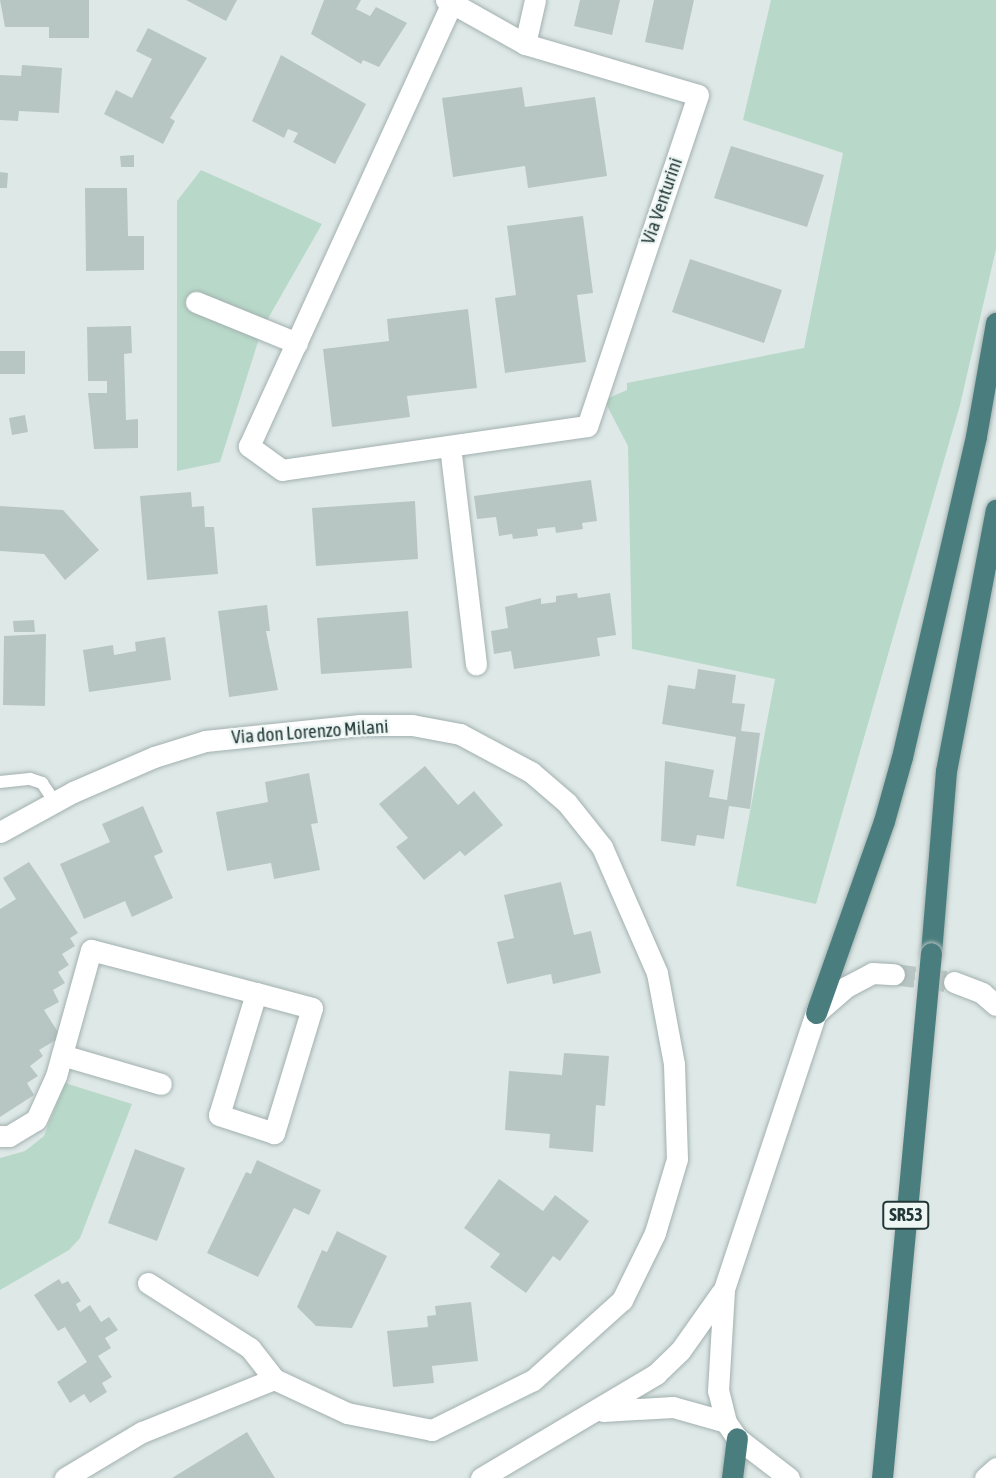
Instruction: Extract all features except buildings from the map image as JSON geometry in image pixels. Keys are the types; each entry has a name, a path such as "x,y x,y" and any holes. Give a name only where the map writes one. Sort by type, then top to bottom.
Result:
{"highway":[{"path":"816,1013 884,821 902,757 976,436 996,323"},
{"name":"SR53","path":"882,1478 946,771 996,510"},
{"path":"732,1430 732,1478"}],"street":[{"path":"525,44 535,0"},
{"name":"Via Venturini","path":"449,2 525,44 698,95 587,426 282,470 249,446 449,2"},
{"path":"196,302 296,342"},
{"path":"450,446 476,664"},
{"name":"Via don Lorenzo Milani","path":"0,832 54,801 154,757 205,741 360,725 412,725 460,734 531,772 567,803 602,847 657,973 674,1064 677,1159 655,1233 622,1300 533,1380 432,1430 347,1413 274,1380 250,1348 148,1283"},
{"path":"0,1136 9,1136 36,1121 62,1055 91,950 256,993 312,1008 274,1133 219,1115 256,993"},
{"path":"732,1430 718,1391 724,1289 816,1013 846,987 872,973 894,974"},
{"path":"954,982 982,993 996,1005"},
{"path":"62,1055 161,1084"},
{"path":"481,1478 601,1411 672,1359 724,1289"},
{"path":"65,1478 142,1432 274,1380"},
{"path":"601,1411 673,1407 732,1430 789,1478"},
{"path":"985,1478 996,1468"}],"lane":[{"path":"0,782 30,779 42,783 54,801"}],"green space":[{"path":"771,0 996,0 996,249 960,405 816,904 736,886 775,679 632,649 628,446 604,400 627,390 627,383 804,348 843,153 743,120"},
{"path":"201,170 322,224 262,329 220,462 177,471 177,201"},
{"path":"65,1083 132,1104 80,1238 69,1250 0,1290 0,1158 25,1151 44,1136"}],"tunnel":[{"path":"894,974 954,982"}]}
